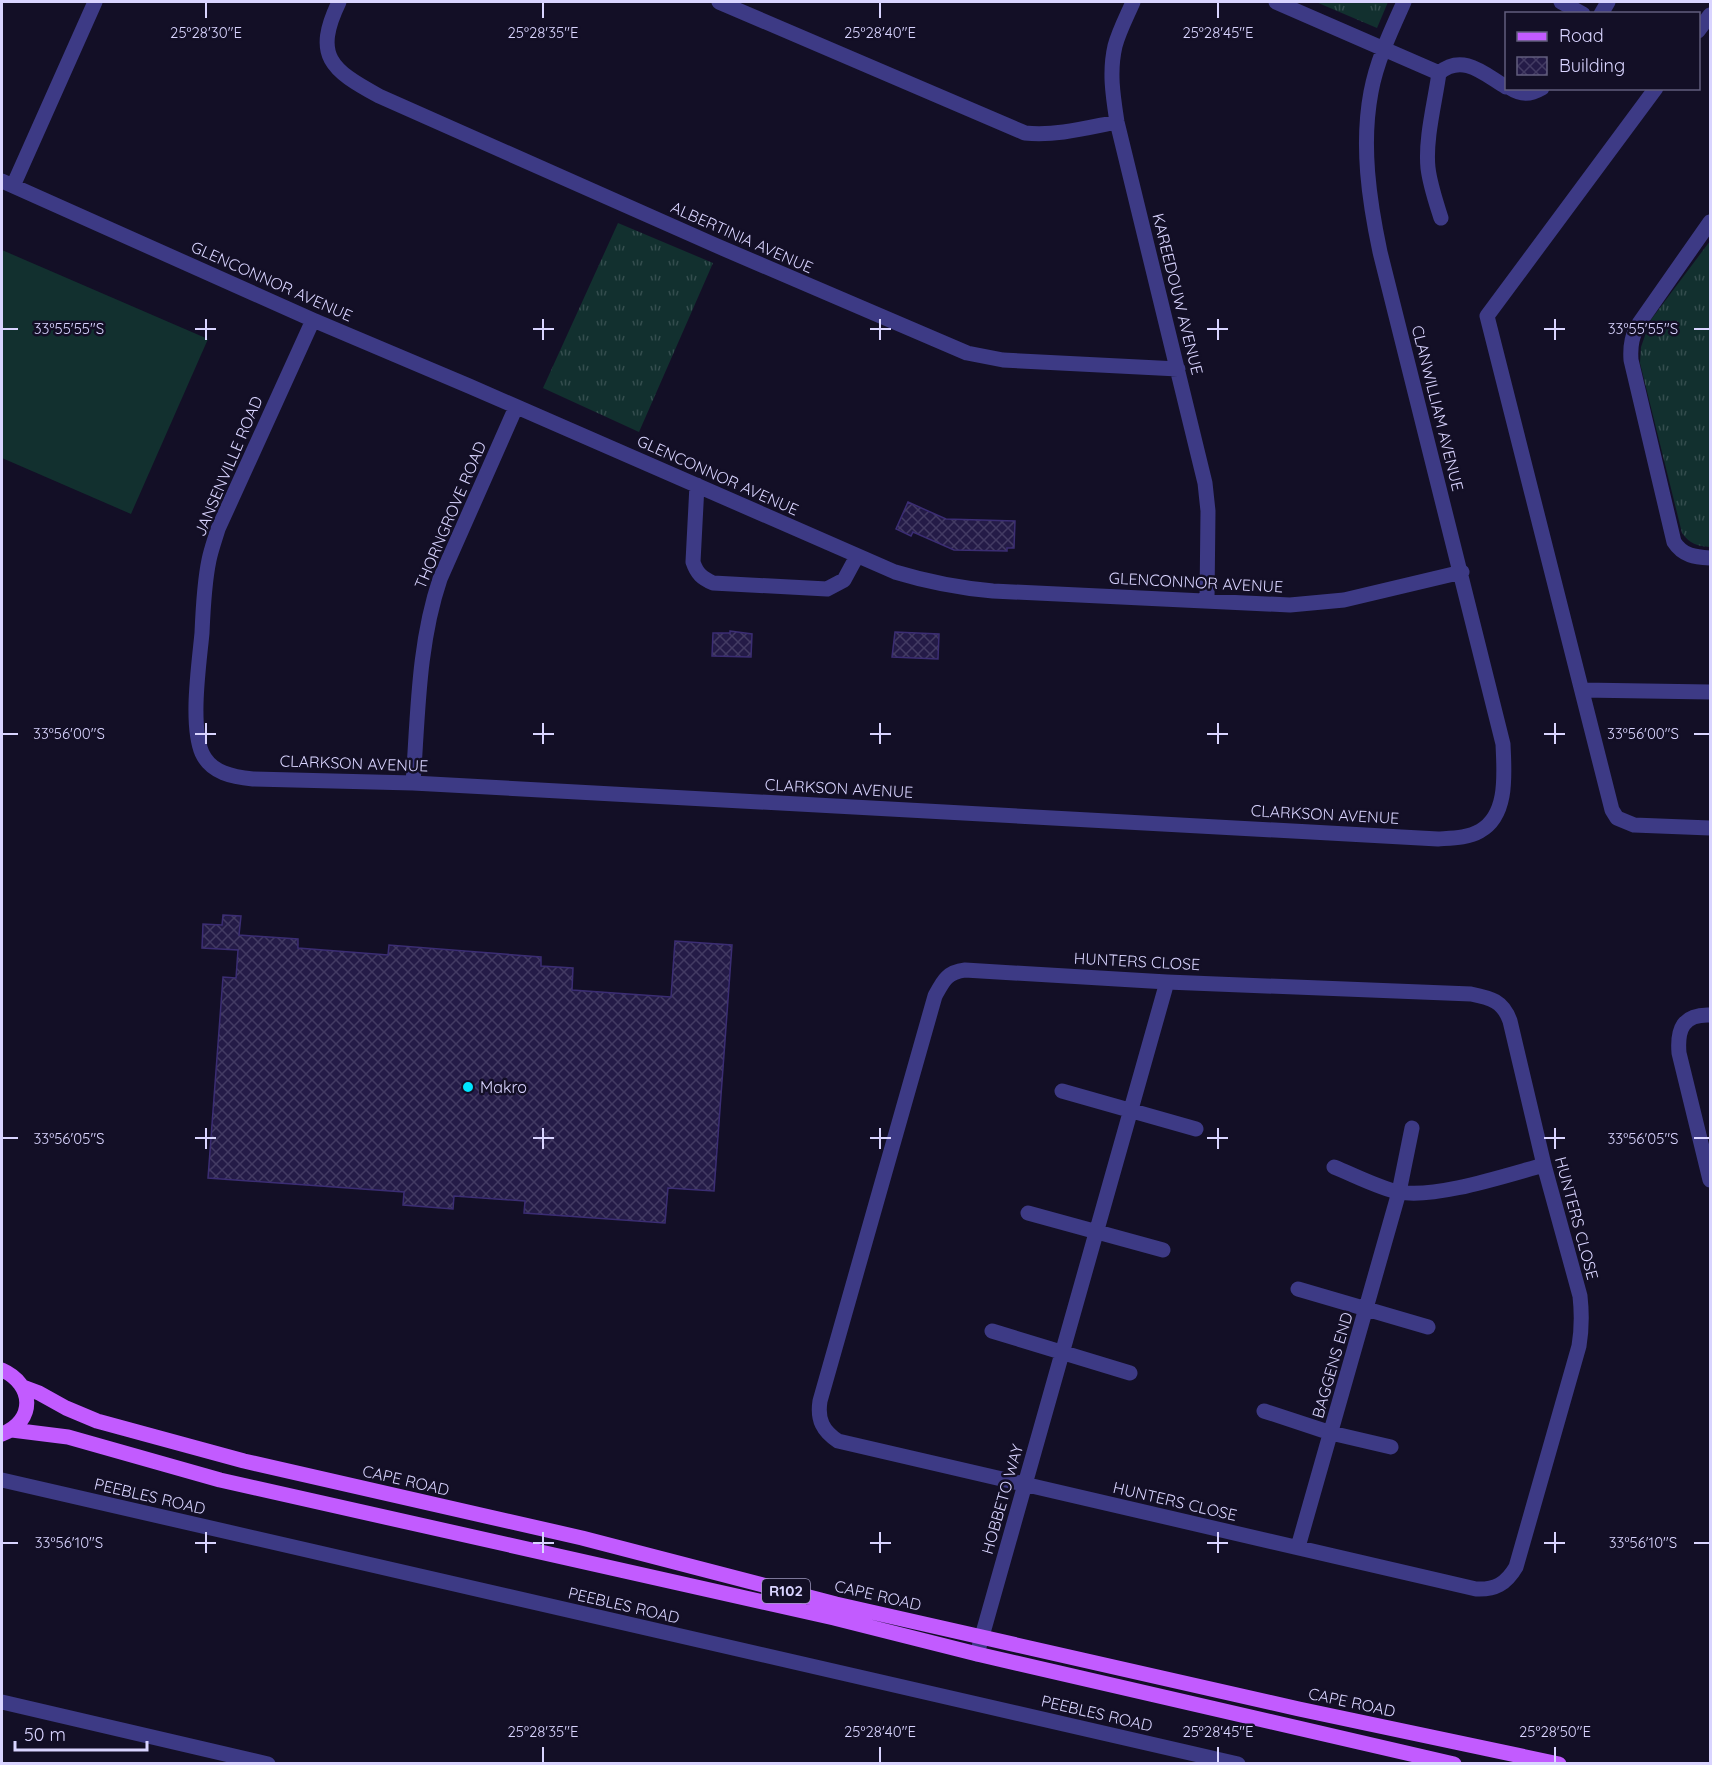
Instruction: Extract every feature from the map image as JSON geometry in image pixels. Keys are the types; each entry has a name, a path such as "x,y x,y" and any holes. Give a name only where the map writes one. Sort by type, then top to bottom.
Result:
{"main road":[{"name":"CAPE ROAD","path":"2,1370 12,1375 23,1387 97,1421 244,1461 582,1538 836,1604 1299,1709 1559,1764"},
{"name":"CAPE ROAD","path":"4,1433 25,1414 27,1403 23,1387"},
{"name":"CAPE ROAD","path":"4,1433 68,1437 220,1480 834,1618 977,1654 1454,1764"}],"street":[{"path":"7,183 95,2"},
{"name":"ALBERTINIA AVENUE","path":"339,2 327,31 327,47 336,67 349,80 379,96 715,245 967,354 1003,360 1178,369"},
{"path":"719,2 1025,133 1060,134 1117,122"},
{"name":"KAREEDOUW AVENUE","path":"1133,2 1116,45 1111,71 1112,92 1117,122 1205,483 1208,510 1207,600"},
{"path":"1276,2 1439,73"},
{"name":"CLANWILLIAM AVENUE","path":"1404,2 1383,49 1371,93 1367,140 1370,205 1503,744 1503,791 1499,807 1491,823"},
{"path":"1561,2 1579,12"},
{"path":"1441,218 1431,185 1428,165 1428,148 1439,73 1448,66 1465,64 1505,86"},
{"path":"1512,90 1526,94 1537,90"},
{"path":"1655,90 1487,316 1612,810 1617,818 1634,825 1710,828"},
{"name":"GLENCONNOR AVENUE","path":"7,183 312,320 857,556 926,582 958,588 1290,605 1344,600 1462,572"},
{"path":"1710,222 1634,331 1630,346 1631,360 1674,542 1686,555 1710,558"},
{"name":"JANSENVILLE ROAD","path":"199,742 197,693 208,560 218,529 312,320"},
{"name":"THORNGROVE ROAD","path":"412,783 426,628 432,602 444,568 516,407"},
{"path":"697,485 693,562 697,573 713,583 827,589 844,580 857,556"},
{"path":"1582,690 1710,692"},
{"name":"CLARKSON AVENUE","path":"199,742 202,754 209,762 220,772 235,777 412,783 1438,838 1460,838 1479,832 1491,823"},
{"name":"HUNTERS CLOSE","path":"965,970 1167,982 1472,994 1490,997 1499,1002 1506,1011 1544,1165 1580,1296 1582,1328 1579,1346 1516,1567 1500,1586 1488,1590 1476,1589 838,1441 826,1433 822,1425 820,1401 935,996 941,984 955,971 965,970"},
{"name":"HOBBETO WAY","path":"977,1654 1167,982"},
{"path":"1710,1015 1693,1017 1685,1022 1678,1040 1679,1053 1710,1180"},
{"path":"1062,1091 1196,1129"},
{"name":"BAGGENS END","path":"1298,1547 1399,1192 1412,1128"},
{"path":"1334,1167 1399,1192 1432,1192 1473,1184 1544,1165"},
{"path":"1028,1214 1163,1250"},
{"path":"1298,1289 1428,1327"},
{"path":"992,1331 1130,1373"},
{"path":"1264,1411 1331,1432 1391,1447"},
{"name":"PEEBLES ROAD","path":"2,1480 1238,1764"},
{"path":"2,1702 268,1764"}],"green space":[{"path":"1316,2 1388,2 1377,28"},
{"path":"618,223 713,263 639,432 543,388"},
{"path":"1710,241 1710,547 1694,544 1682,533 1640,363 1641,347 1650,321"},
{"path":"2,250 208,339 131,514 2,458"}],"building":[{"path":"908,502 946,519 1015,521 1014,548 1007,548 1007,551 954,550 913,532 911,536 896,529"},
{"path":"730,631 752,634 751,657 712,656 713,633 730,633"},
{"path":"895,632 939,634 938,659 892,657"},
{"name":"Makro","path":"223,915 241,916 239,935 298,939 298,948 388,955 389,945 541,957 541,966 573,968 572,990 671,997 675,941 732,945 714,1191 668,1188 665,1223 524,1213 525,1201 454,1196 453,1209 403,1205 404,1192 208,1178 223,977 236,978 238,950 202,948 203,924 222,925"}],"place":[{"name":"Makro","path":"468,1087"}]}
